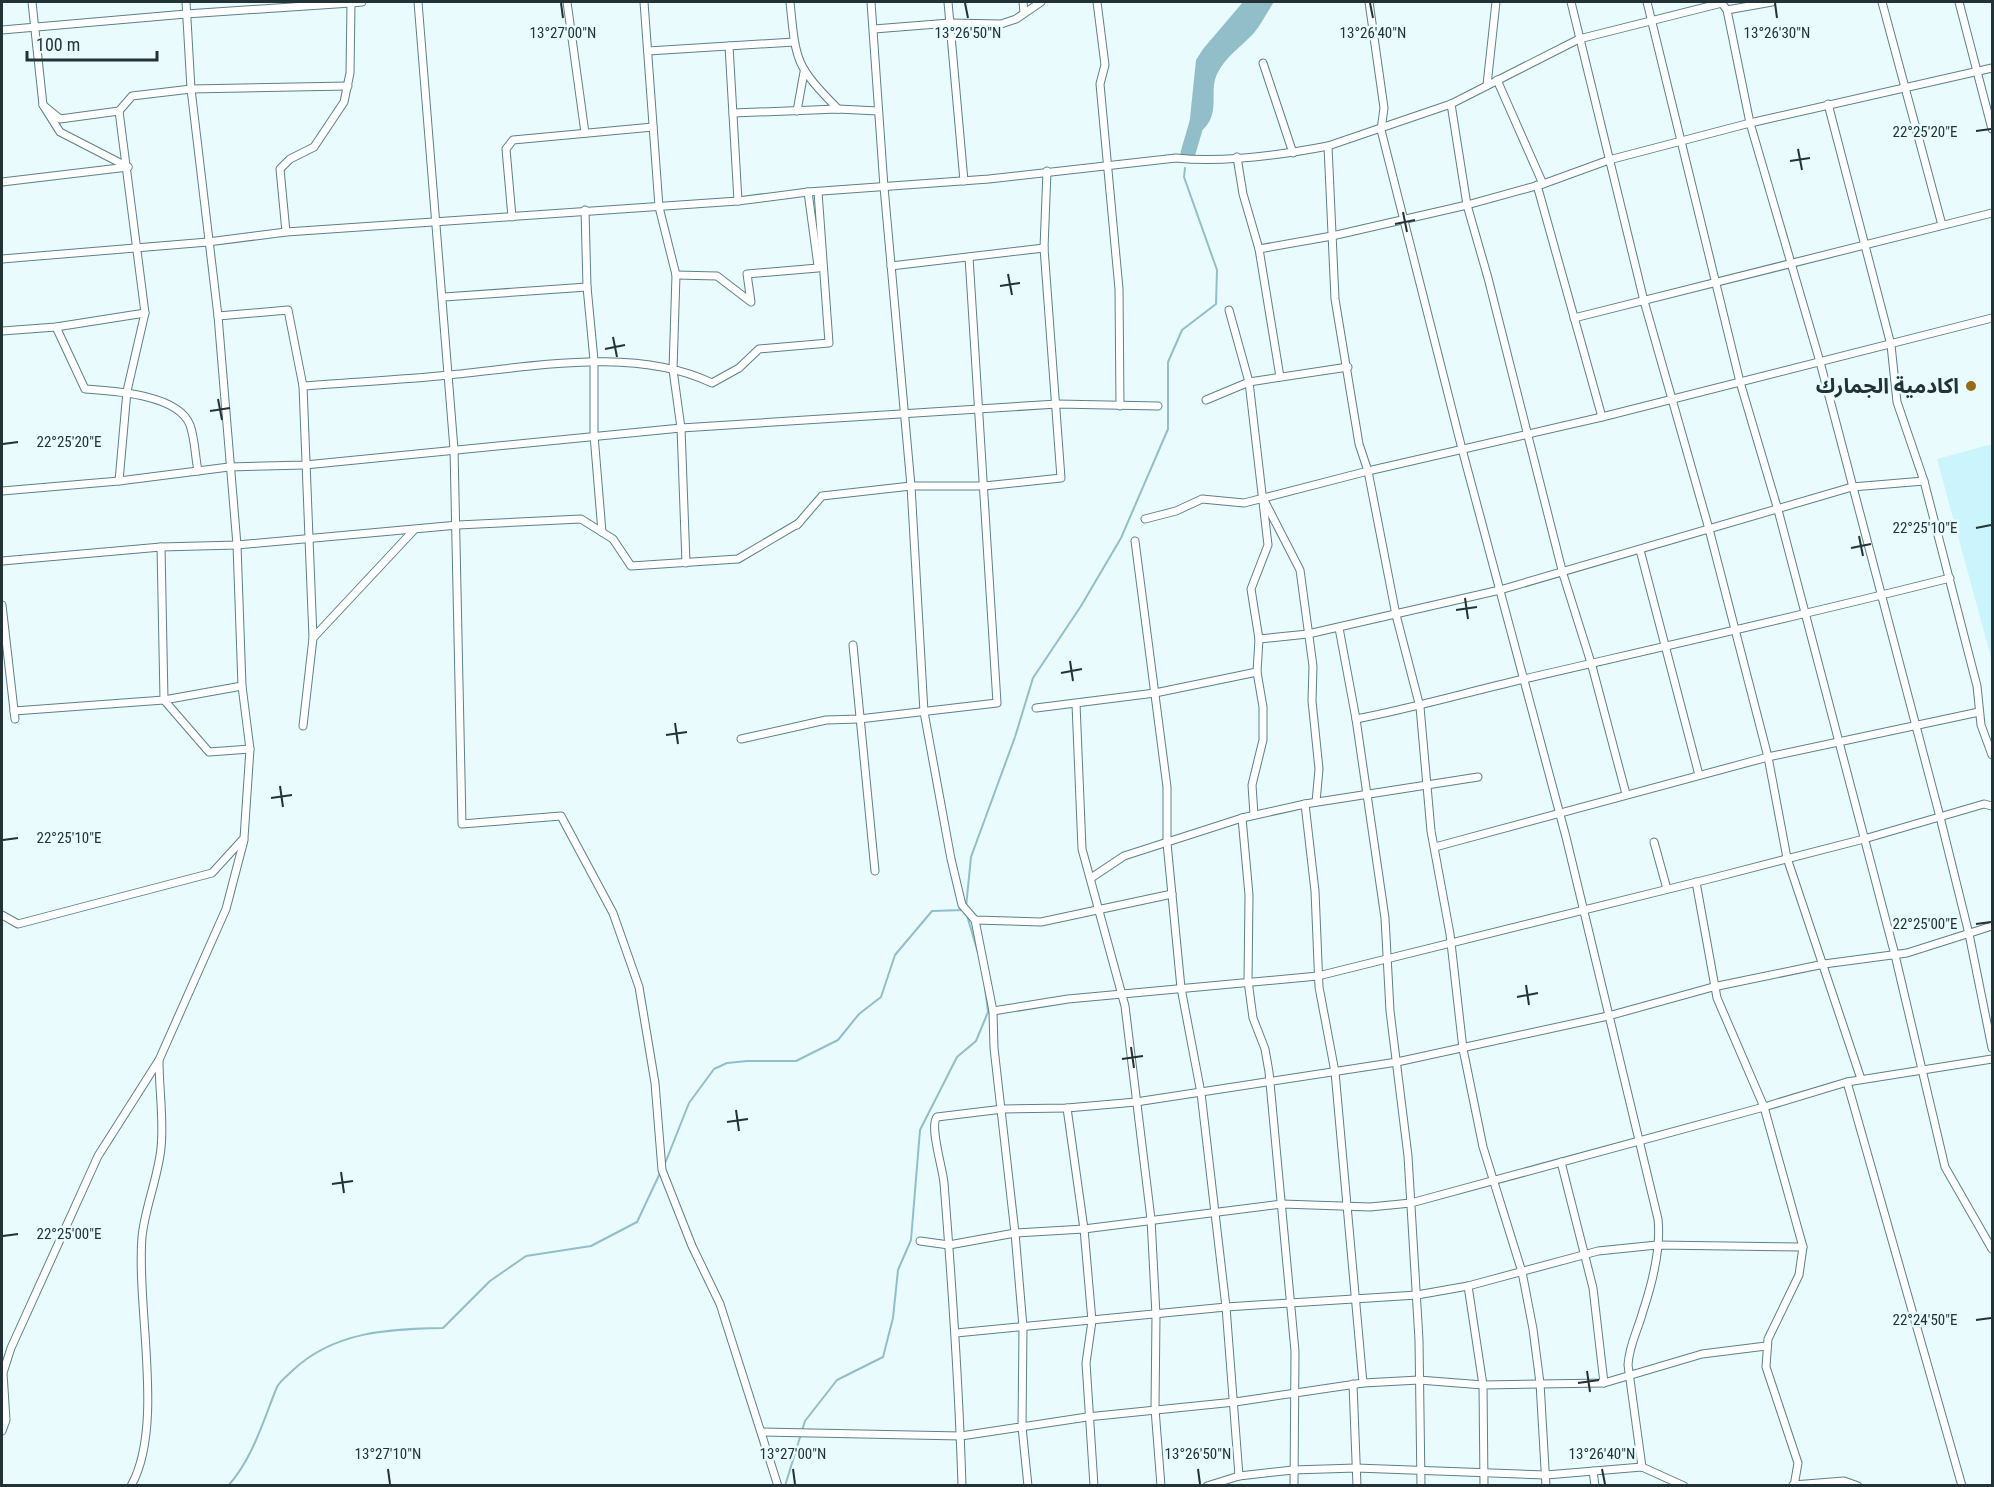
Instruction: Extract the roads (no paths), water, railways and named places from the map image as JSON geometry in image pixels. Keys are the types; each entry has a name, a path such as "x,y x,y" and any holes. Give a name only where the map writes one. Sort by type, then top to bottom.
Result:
{"street":[{"path":"32,2 43,105 60,132 108,154 128,167"},
{"path":"2,1431 6,1413 2,1382 11,1348 98,1156 159,1060 226,909 244,838 250,749 242,686 237,545 218,316 191,89 186,2"},
{"path":"2,30 362,2"},
{"path":"418,2 435,221 444,297 454,449 458,525 462,824 561,816 613,913 639,987 655,1083 662,1170 692,1246 720,1304 778,1485"},
{"path":"567,2 585,133"},
{"path":"644,2 659,207 676,275 673,370 681,428 686,563"},
{"path":"790,2 796,56 804,72 838,109"},
{"path":"871,2 884,187 911,486 924,712 951,859 962,905 975,920 993,1011 994,1048 1003,1109 1023,1327 1022,1426 1028,1485"},
{"path":"948,2 964,181"},
{"path":"1023,2 1024,13"},
{"path":"873,29 950,23 1001,24 1009,22 1041,2"},
{"path":"1097,2 1105,65 1100,84 1119,289 1120,406"},
{"path":"1369,2 1384,108 1381,130 1462,449 1559,812 1658,1219 1657,1245 1644,1311 1629,1348 1630,1377 1642,1467"},
{"path":"1487,85 1496,2"},
{"path":"1571,2 1644,301 1674,399 1768,757 1787,858 1861,1079"},
{"path":"1647,2 1740,382 1778,510 1895,955 1945,1167 1992,1249"},
{"path":"2,259 135,249 286,232 738,201 808,192 964,181 1176,158 1197,160 1293,153 1328,146 1381,130 1451,104 1579,39 1721,2 1727,10 1750,123 1820,362 1914,727 1940,817 1969,934 1992,1048"},
{"path":"1727,10 1772,2"},
{"path":"1882,2 1942,225"},
{"path":"1959,2 1992,129"},
{"path":"286,232 280,170 290,159 314,147 344,102 348,86 352,35 351,3"},
{"path":"648,51 794,42"},
{"path":"729,46 738,201"},
{"path":"1263,63 1293,153"},
{"path":"1259,249 1332,236 1467,205 1540,185 1609,160 1750,123 1992,68"},
{"path":"797,111 804,72"},
{"path":"1497,80 1540,185 1602,417"},
{"path":"43,105 60,119 119,111 132,96 191,89 348,86"},
{"path":"1451,104 1467,205 1563,574 1592,666 1626,794"},
{"path":"1828,104 1891,345 1897,402 1924,482 1950,578 1977,686 1980,725 1992,755"},
{"path":"733,113 838,109 878,111"},
{"path":"119,111 145,313 126,391 119,481"},
{"path":"512,217 506,149 516,139 653,127"},
{"path":"1328,146 1335,298 1359,444 1368,471 1395,615 1420,707 1434,847 1450,942 1463,1048 1483,1147 1522,1272 1540,1383 1546,1485"},
{"path":"1237,157 1243,194 1259,249 1280,377"},
{"path":"2,182 128,167"},
{"path":"2,561 161,546 237,545 458,525 581,519 613,539 631,566 738,559 798,524 822,496 911,486 984,486 1061,478 1044,248 1047,171"},
{"path":"808,192 829,343"},
{"path":"818,192 829,343"},
{"path":"585,210 587,287 594,360 594,435 602,532"},
{"path":"1575,318 1992,213"},
{"path":"891,266 1044,248"},
{"path":"741,739 826,720 859,719 997,703 969,256"},
{"path":"676,275 717,276 751,302 747,274 818,268"},
{"path":"444,297 587,287"},
{"path":"218,316 288,310 303,386 313,638 303,726"},
{"path":"1229,310 1249,382 1268,545 1251,589 1259,639 1257,672 1263,707 1263,740 1252,785 1254,815"},
{"path":"2,331 56,327 145,313"},
{"path":"1145,519 1176,511 1202,499 1244,503 1368,471 1602,417 1992,318"},
{"path":"56,327 85,389 126,391 172,406 182,413 190,423 198,471"},
{"path":"303,386 449,375 594,360 673,370 693,374 712,383 739,368 759,349 829,343"},
{"path":"1206,400 1249,382 1348,367"},
{"path":"2,491 119,481 229,467 305,465 681,428 1057,404 1158,406"},
{"path":"1259,639 1339,628 1563,574 1852,487 1924,482"},
{"path":"1262,497 1300,570 1308,634 1319,769 1316,802"},
{"path":"313,638 414,530"},
{"path":"1135,541 1167,787 1167,843 1181,988 1201,1093 1226,1307 1239,1476"},
{"path":"161,546 164,700 209,752 250,749"},
{"path":"1640,550 1699,775"},
{"path":"1356,719 1420,707 1524,679 1592,666 1736,632 1950,578"},
{"path":"2,605 15,719"},
{"path":"1339,628 1356,719 1385,918 1390,1011 1404,1109 1417,1295 1421,1485"},
{"path":"853,645 875,871"},
{"path":"1036,708 1155,693 1257,672"},
{"path":"14,711 164,700 242,686"},
{"path":"1076,704 1082,849 1122,994 1151,1219 1156,1315 1155,1409 1161,1485"},
{"path":"1434,847 1768,757 1979,712"},
{"path":"1090,878 1124,856 1242,818 1316,802 1478,777"},
{"path":"1305,804 1315,891 1318,976 1335,1072 1349,1206 1354,1299 1363,1383"},
{"path":"993,1011 1068,999 1318,976 1864,839 1984,804 1992,806"},
{"path":"1242,818 1249,895 1248,981 1253,1018 1268,1060 1291,1302 1296,1392 1294,1485"},
{"path":"2,915 18,924 212,873 244,838"},
{"path":"1654,842 1667,889"},
{"path":"1696,882 1713,987 1764,1107 1803,1247 1799,1275 1766,1346 1766,1367 1798,1463 1793,1485 1844,1480 1858,1485"},
{"path":"975,920 1041,922 1172,894"},
{"path":"962,1485 956,1333 943,1171 934,1120 949,1114 1003,1109 1067,1108 1136,1102 1397,1062 1608,1016 1713,987 1824,964 1895,955 1992,926"},
{"path":"920,1241 949,1245 1015,1233 1084,1228 1282,1204 1349,1206 1411,1203 1764,1107 1847,1082 1992,1059"},
{"path":"131,1485 140,1467 147,1410 141,1286 142,1238 161,1146 159,1060"},
{"path":"1847,1082 1962,1485"},
{"path":"1067,1108 1084,1228 1092,1321 1086,1363 1087,1417 1094,1485"},
{"path":"1561,1162 1599,1318 1604,1383"},
{"path":"956,1333 1226,1307 1417,1295 1468,1286 1585,1254 1657,1245 1803,1247"},
{"path":"1468,1286 1483,1385 1484,1485"},
{"path":"762,1432 961,1436 1087,1417 1235,1402 1363,1383 1419,1380 1483,1385 1604,1383 1702,1354 1766,1346"},
{"path":"1353,1384 1357,1485"},
{"path":"1207,1485 1239,1476 1293,1470 1356,1468 1546,1475 1642,1467 1684,1485"},
{"path":"1593,1471 1595,1485"}],"waterway":[{"path":"1188,153 1198,119"},
{"path":"966,907 971,857 1015,737 1033,678 1081,606 1121,538 1168,429 1168,362 1182,330 1216,304 1217,270 1184,177 1185,168"},
{"path":"664,1166 689,1103 714,1069 727,1063 747,1061 796,1061 838,1040 859,1014 881,997 895,955 932,911 964,910"},
{"path":"966,912 978,953"},
{"path":"785,1486 805,1421 837,1380 883,1357 893,1318 898,1270 911,1240 920,1130 957,1057 976,1041 988,1012 985,988"},
{"path":"228,1486 244,1464 257,1439 278,1385 308,1358 344,1340 363,1335 383,1331 443,1328 490,1281 526,1256 591,1246 637,1222 661,1171"}],"place":[{"name":"اكادمية الجمارك","path":"1971,386"}]}
